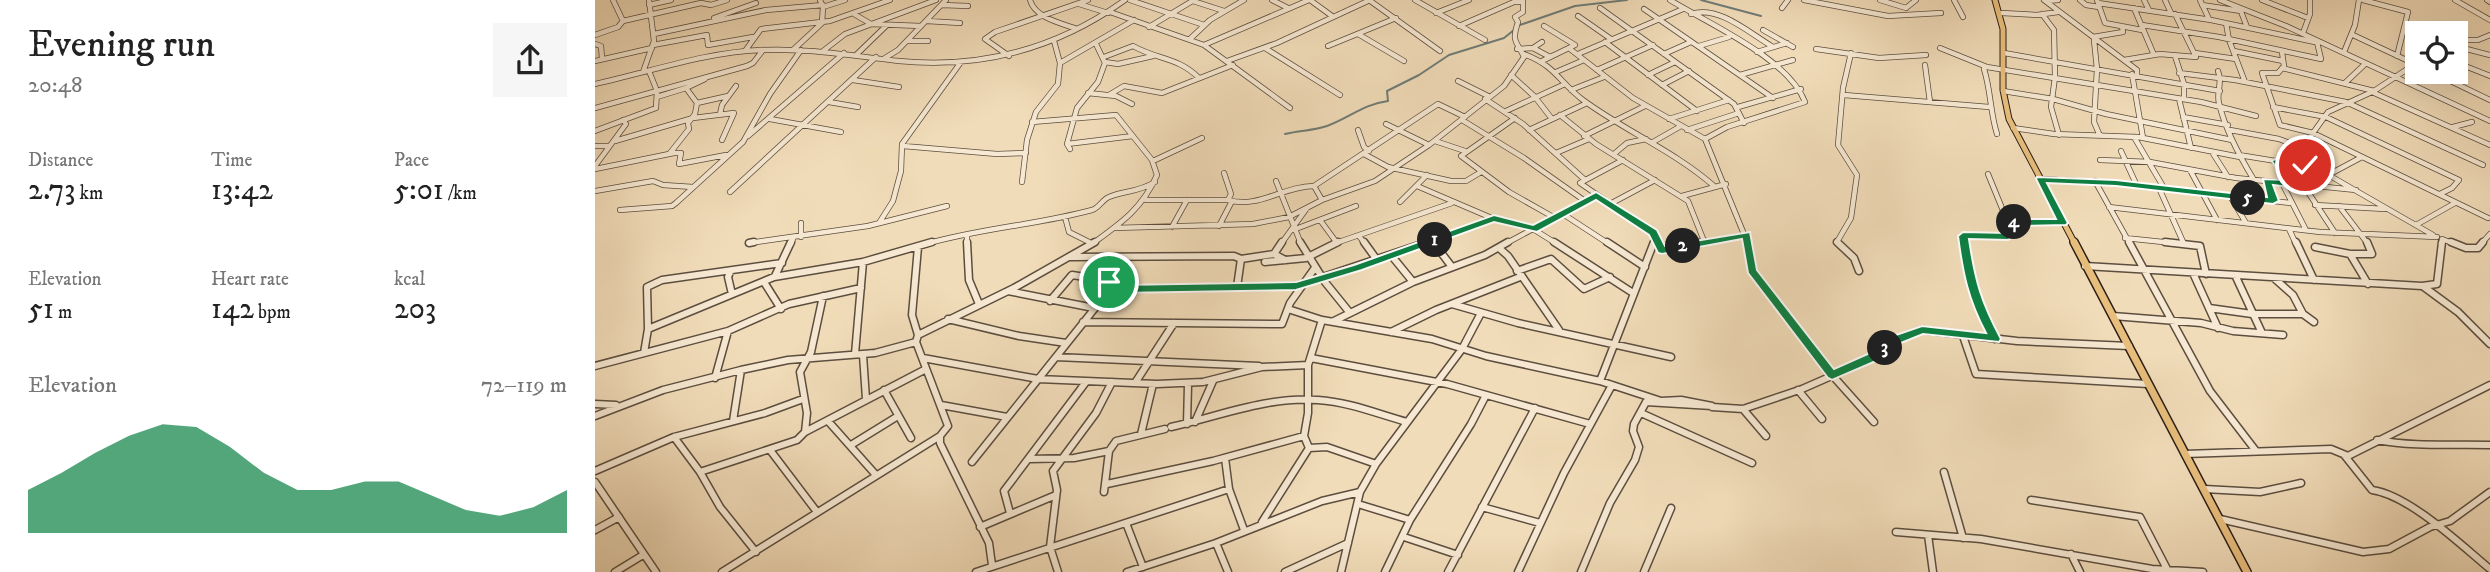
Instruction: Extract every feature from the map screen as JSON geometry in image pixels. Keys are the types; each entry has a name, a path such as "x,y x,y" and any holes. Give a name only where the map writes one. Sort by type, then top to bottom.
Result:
{"main road":[{"path":"1996,0 2002,13 2005,109 2013,128 2247,572"}],"street":[{"path":"613,0 623,21"},
{"path":"595,131 655,109 657,94 646,71 654,34 649,3 671,0"},
{"path":"595,35 618,27 623,21 701,3 711,5 727,0"},
{"path":"654,34 740,14 845,0"},
{"path":"745,51 761,29 822,23 890,0"},
{"path":"823,51 839,37 936,0"},
{"path":"885,58 908,40 946,0"},
{"path":"1033,0 1029,3 1044,15 1077,29"},
{"path":"1009,56 985,39 992,34 1088,0"},
{"path":"595,84 745,51 823,51 961,62 1009,56 1054,41 1109,13 1128,0 1204,26"},
{"path":"1149,27 1192,0 1224,11"},
{"path":"1190,39 1224,11 1244,0"},
{"path":"1272,0 1288,8"},
{"path":"1204,45 1310,0 1332,16"},
{"path":"1227,61 1265,48 1369,0 1440,51"},
{"path":"1416,0 1485,40"},
{"path":"1436,13 1469,0"},
{"path":"1669,0 1757,52 1801,89 1805,102 1727,127 1705,139"},
{"path":"1782,8 1788,0"},
{"path":"1804,0 1888,16 1941,13"},
{"path":"1824,3 1830,0"},
{"path":"1880,0 1906,8"},
{"path":"1898,14 1916,0"},
{"path":"1954,0 1963,16"},
{"path":"2045,1 2059,0"},
{"path":"2080,0 2086,5 2117,3 2319,42"},
{"path":"2143,0 2149,10"},
{"path":"2165,0 2195,53"},
{"path":"2220,0 2303,33 2393,78 2490,121"},
{"path":"2303,33 2310,0"},
{"path":"2344,52 2353,35 2361,0 2407,10 2406,21"},
{"path":"2455,0 2490,20"},
{"path":"1459,26 1514,2 1523,1 1523,12 1515,17 1518,22 1514,34 1517,49 1542,61 1587,103 1692,167 1714,186"},
{"path":"2045,1 2137,70 2134,75 2135,90 2143,138"},
{"path":"2265,1 2308,18"},
{"path":"709,21 756,3"},
{"path":"2098,3 2105,23 2183,32 2321,60 2319,42"},
{"path":"2201,3 2211,20"},
{"path":"2201,3 2240,9"},
{"path":"793,50 822,23 822,4"},
{"path":"1079,4 1204,45 1290,108"},
{"path":"941,5 968,6"},
{"path":"740,14 741,8"},
{"path":"1600,8 1730,100 1744,123"},
{"path":"2134,8 2154,55"},
{"path":"1644,9 1773,98"},
{"path":"1578,54 1683,9"},
{"path":"2240,9 2247,27"},
{"path":"1691,14 1710,10 1773,47"},
{"path":"2002,13 2042,15 2059,12"},
{"path":"854,14 871,24 922,26"},
{"path":"2042,15 2054,30 2052,118 2059,135"},
{"path":"1578,16 1611,39"},
{"path":"1328,46 1396,18"},
{"path":"1060,63 1133,20"},
{"path":"927,21 960,23"},
{"path":"2226,23 2229,40 2245,82"},
{"path":"857,54 887,24"},
{"path":"1542,61 1576,45 1543,26"},
{"path":"1719,30 1736,26"},
{"path":"2093,39 2123,32 2122,26"},
{"path":"2397,56 2405,27"},
{"path":"1763,30 1793,47"},
{"path":"2266,32 2269,49"},
{"path":"1358,34 1404,61"},
{"path":"595,61 707,35 708,45 753,37"},
{"path":"2353,35 2405,59"},
{"path":"2468,40 2490,36"},
{"path":"1699,46 1730,37"},
{"path":"2093,39 2097,69 2094,122 2100,136"},
{"path":"908,40 927,41"},
{"path":"1022,182 1032,122 1036,112 1057,85 1060,63 1054,41"},
{"path":"1517,49 1533,48 1542,42"},
{"path":"1605,42 1697,111"},
{"path":"1664,54 1691,42"},
{"path":"1757,52 1787,43"},
{"path":"595,44 601,46 602,58"},
{"path":"1096,44 1104,59 1115,65 1153,56"},
{"path":"1597,70 1653,45"},
{"path":"1104,59 1133,46 1153,56 1186,65 1199,78"},
{"path":"1265,48 1340,95"},
{"path":"1533,48 1550,57"},
{"path":"1940,48 1959,53 1984,69 2004,69 2135,90 2221,106 2256,116"},
{"path":"1570,49 1645,106 1705,139 1746,235 1752,271 1832,375 1874,422"},
{"path":"1816,49 1879,58 1926,55"},
{"path":"657,94 750,65 763,50"},
{"path":"747,136 770,94 801,50"},
{"path":"2468,50 2490,55"},
{"path":"2234,51 2283,61"},
{"path":"2282,52 2282,68 2277,73 2262,72 2280,125 2313,133 2487,218"},
{"path":"620,210 672,206 747,136 844,53"},
{"path":"1850,53 1843,88 1838,149 1857,175 1851,218 1837,242 1853,256 1859,271"},
{"path":"2004,53 2220,90"},
{"path":"2124,60 2154,55 2194,58 2195,53"},
{"path":"2195,53 2236,59"},
{"path":"1114,228 1253,224 1289,217 1322,200 1375,181 1435,141 1504,86 1524,54"},
{"path":"730,192 876,57"},
{"path":"2175,57 2184,84 2181,99 2191,148"},
{"path":"1104,59 1098,82 1079,104 1072,120 1069,146 1133,136"},
{"path":"1556,72 1584,60"},
{"path":"1740,75 1793,60"},
{"path":"879,223 893,201 901,170 903,146 961,62"},
{"path":"1648,75 1675,62"},
{"path":"2345,83 2365,64"},
{"path":"1109,95 1124,86 1162,93 1234,65"},
{"path":"1925,65 1930,102"},
{"path":"2468,67 2490,76"},
{"path":"2282,68 2373,92 2490,145"},
{"path":"1984,69 1990,89 1989,107 1997,134"},
{"path":"1662,85 1689,71"},
{"path":"2218,71 2223,80 2218,101 2239,156 2254,180"},
{"path":"2291,163 2293,148 2308,140 2328,112 2373,92 2405,71"},
{"path":"2179,73 2245,82 2346,102 2483,165"},
{"path":"595,108 686,88 712,75"},
{"path":"1511,75 1535,97 1552,119"},
{"path":"1571,90 1604,77"},
{"path":"853,80 899,87"},
{"path":"1458,82 1487,97 1506,111 1585,180"},
{"path":"1506,111 1565,84"},
{"path":"2458,84 2490,100"},
{"path":"720,114 736,86"},
{"path":"686,88 697,103"},
{"path":"1687,130 1801,89"},
{"path":"2003,92 2053,99 2096,111 2232,139"},
{"path":"1088,93 1109,95 1132,104"},
{"path":"1844,95 1989,107"},
{"path":"697,103 728,96"},
{"path":"1669,119 1730,100"},
{"path":"829,102 858,107"},
{"path":"669,154 689,129 688,123 693,118 697,103"},
{"path":"1529,130 1587,103"},
{"path":"1146,200 1254,201 1306,185 1314,186 1438,104 1464,118 1585,201"},
{"path":"1556,153 1645,106"},
{"path":"2273,107 2326,117 2459,180 2452,188 2440,194"},
{"path":"615,141 693,118 734,114 722,140"},
{"path":"595,416 663,390 741,370 891,350 1071,257 1114,228 1146,200 1155,182 1157,168 1114,114 1032,122"},
{"path":"1560,115 1586,137 1681,196 1692,208 1704,241"},
{"path":"2183,117 2279,139 2297,146"},
{"path":"1515,118 1461,156 1481,172 1555,218"},
{"path":"770,119 841,132"},
{"path":"595,168 626,124 623,120"},
{"path":"2452,127 2472,122"},
{"path":"1386,124 1429,145"},
{"path":"1653,142 1681,127"},
{"path":"2013,128 2059,135 2143,138 2317,168"},
{"path":"1358,130 1367,153 1388,167 1466,181 1481,172"},
{"path":"2134,137 2150,162 2184,244"},
{"path":"1153,161 1202,138"},
{"path":"1614,154 1627,144 1646,139"},
{"path":"1435,141 1465,151"},
{"path":"595,146 610,146"},
{"path":"903,146 997,154 1026,153"},
{"path":"2120,150 2137,186"},
{"path":"2212,152 2228,177"},
{"path":"595,168 669,154 681,153 679,164 728,155"},
{"path":"2292,154 2440,238 2466,248 2478,248 2490,234"},
{"path":"2330,174 2360,158"},
{"path":"1623,160 1580,183 1656,236 1662,250 1746,235"},
{"path":"2100,160 2150,162 2228,177 2356,190"},
{"path":"2277,161 2291,184"},
{"path":"1324,169 1331,176"},
{"path":"2190,169 2217,220"},
{"path":"1219,226 1231,194 1224,173"},
{"path":"1988,174 2013,234 1963,236 1970,283 1979,309 1995,339"},
{"path":"1400,202 1427,175"},
{"path":"2041,179 2095,181 2291,203"},
{"path":"1610,204 1655,180"},
{"path":"595,191 653,181 693,187"},
{"path":"1276,181 1306,258 1350,313"},
{"path":"2095,181 2141,270 2210,391 2256,451"},
{"path":"648,329 775,277 863,262 944,238 1065,217 1096,209 1107,197 1140,191 1155,182"},
{"path":"2267,182 2273,201"},
{"path":"2281,183 2306,230"},
{"path":"1681,196 1725,184"},
{"path":"1314,186 1322,200"},
{"path":"1416,186 1494,219 1533,229 1633,293"},
{"path":"2304,186 2335,233"},
{"path":"1334,321 1413,282 1499,248 1596,195"},
{"path":"2230,196 2246,223"},
{"path":"1172,227 1187,200"},
{"path":"1265,262 1306,258 1337,243 1452,202"},
{"path":"2416,225 2455,203"},
{"path":"2315,205 2387,209"},
{"path":"749,243 793,239 879,223 947,206"},
{"path":"1293,230 1356,206"},
{"path":"2315,247 2350,254 2372,254 2362,235 2339,206"},
{"path":"2109,207 2289,229 2440,238"},
{"path":"1274,254 1307,208"},
{"path":"1563,214 1644,267"},
{"path":"1065,217 1065,226 1071,236 1091,243"},
{"path":"972,462 1111,288 1304,284 1494,219"},
{"path":"1320,220 1337,243"},
{"path":"2010,222 2063,223"},
{"path":"801,223 801,237"},
{"path":"2289,229 2314,280"},
{"path":"967,235 968,282 970,292 979,304"},
{"path":"1359,236 1377,260"},
{"path":"1600,381 1656,236"},
{"path":"2125,238 2200,246 2206,274"},
{"path":"2085,266 2422,286 2437,284 2440,238"},
{"path":"775,277 793,239"},
{"path":"1432,241 1452,267"},
{"path":"722,572 940,436 948,426 926,369 912,315 918,247"},
{"path":"1499,248 1559,330"},
{"path":"1071,257 1234,256 1241,259 1274,254 1285,260"},
{"path":"2350,254 2368,284"},
{"path":"1391,255 1413,282"},
{"path":"1237,287 1241,259"},
{"path":"1391,332 1551,259 1584,289 1610,277"},
{"path":"863,262 859,354 866,399"},
{"path":"644,353 648,329 646,287 650,284 782,263"},
{"path":"1083,322 1282,324 1314,269"},
{"path":"730,272 727,277 732,294"},
{"path":"2193,273 2218,328"},
{"path":"1050,301 1073,275 1104,280 1112,285 1111,288"},
{"path":"2237,277 2262,333"},
{"path":"2275,279 2293,295 2303,314 2314,322"},
{"path":"764,282 781,309"},
{"path":"2422,286 2458,312 2490,344"},
{"path":"595,366 728,331 781,309 861,288"},
{"path":"1008,291 1094,308"},
{"path":"805,432 807,413 800,372 808,359 823,296"},
{"path":"1452,303 1481,313 1671,357"},
{"path":"2209,308 2252,314 2303,314"},
{"path":"1288,310 1322,320 1433,339 1549,371 1600,381 1661,401 1681,400 1712,406 1646,402"},
{"path":"1341,572 1360,492 1376,464 1462,349 1481,313"},
{"path":"2113,316 2168,319 2283,335"},
{"path":"948,319 1019,336 1066,343"},
{"path":"1309,448 1304,436 1308,365 1322,320"},
{"path":"1135,383 1174,323"},
{"path":"1646,402 1743,409 1798,390 1868,360 1914,332 1935,330 1995,339 2129,346"},
{"path":"715,378 728,331"},
{"path":"1963,336 1976,374 2148,384"},
{"path":"1056,357 1234,363 1262,367 1308,365"},
{"path":"923,358 1038,379 1188,385 1262,367"},
{"path":"1311,358 1437,383 1590,424"},
{"path":"700,472 797,440 805,432 926,369"},
{"path":"733,421 741,370"},
{"path":"1195,422 1213,381"},
{"path":"1010,513 1004,491 1086,382"},
{"path":"1058,572 1051,547 1057,490 1053,477 1060,460 1096,413 1112,382"},
{"path":"1141,434 1153,384"},
{"path":"1187,424 1188,385"},
{"path":"1518,572 1540,523 1612,385"},
{"path":"2345,456 2490,385"},
{"path":"884,390 911,438"},
{"path":"1798,390 1822,419"},
{"path":"1385,572 1411,520 1485,397"},
{"path":"595,471 674,437 775,410 803,399"},
{"path":"1104,492 1109,452 1117,441 1141,434 1267,405 1308,400 1354,406 1407,422"},
{"path":"1581,572 1610,503 1635,460 1639,447 1633,431 1646,402"},
{"path":"595,404 620,405"},
{"path":"941,405 1007,417"},
{"path":"1448,572 1535,408"},
{"path":"1743,409 1766,436"},
{"path":"1641,413 1752,463"},
{"path":"851,445 898,416"},
{"path":"828,421 876,475"},
{"path":"940,436 943,452 989,543 992,565"},
{"path":"1107,484 1225,458 1304,436"},
{"path":"674,437 700,472 720,507 757,552"},
{"path":"2377,440 2407,446 2420,443 2490,445"},
{"path":"1309,448 1327,447 1376,464"},
{"path":"1262,522 1309,448"},
{"path":"2185,454 2331,449 2345,456 2372,490 2386,492 2438,526 2490,569"},
{"path":"770,450 817,512"},
{"path":"1030,459 1060,460 1109,452"},
{"path":"1225,458 1229,489 1244,530"},
{"path":"1944,472 1963,538"},
{"path":"595,482 656,572"},
{"path":"2204,489 2260,492 2301,483"},
{"path":"976,572 1229,489"},
{"path":"1127,572 1216,543 1262,522 1338,495 1360,492"},
{"path":"2220,519 2363,552 2389,549 2450,521 2490,492"},
{"path":"980,527 1056,495"},
{"path":"2031,500 2140,517 2167,569"},
{"path":"1358,504 1411,520"},
{"path":"1482,507 1540,523"},
{"path":"1644,572 1671,508"},
{"path":"595,530 619,517"},
{"path":"1126,523 1143,567"},
{"path":"1896,532 1963,538 2203,572"},
{"path":"1928,535 1933,572"},
{"path":"1404,537 1458,555"},
{"path":"1216,543 1228,572"},
{"path":"1285,572 1348,543"},
{"path":"2071,554 2080,572"},
{"path":"615,572 643,555"}],"waterway":[{"path":"1517,26 1575,6 1627,0"},
{"path":"1701,0 1761,16"},
{"path":"1285,134 1327,126 1371,105 1388,101 1387,91 1419,75 1449,55 1504,38 1514,30"}],"route":[{"path":"1109,282 1111,288 1119,289 1296,286 1494,219 1523,224 1533,229 1596,195 1653,233 1662,250 1746,235 1755,276 1832,375 1872,358 1897,340 1922,330 1995,339 1979,309 1970,283 1963,236 2008,236 2013,234 2010,222 2063,223 2041,179 2095,181 2273,201 2267,182 2291,184 2277,161 2305,165"}]}
